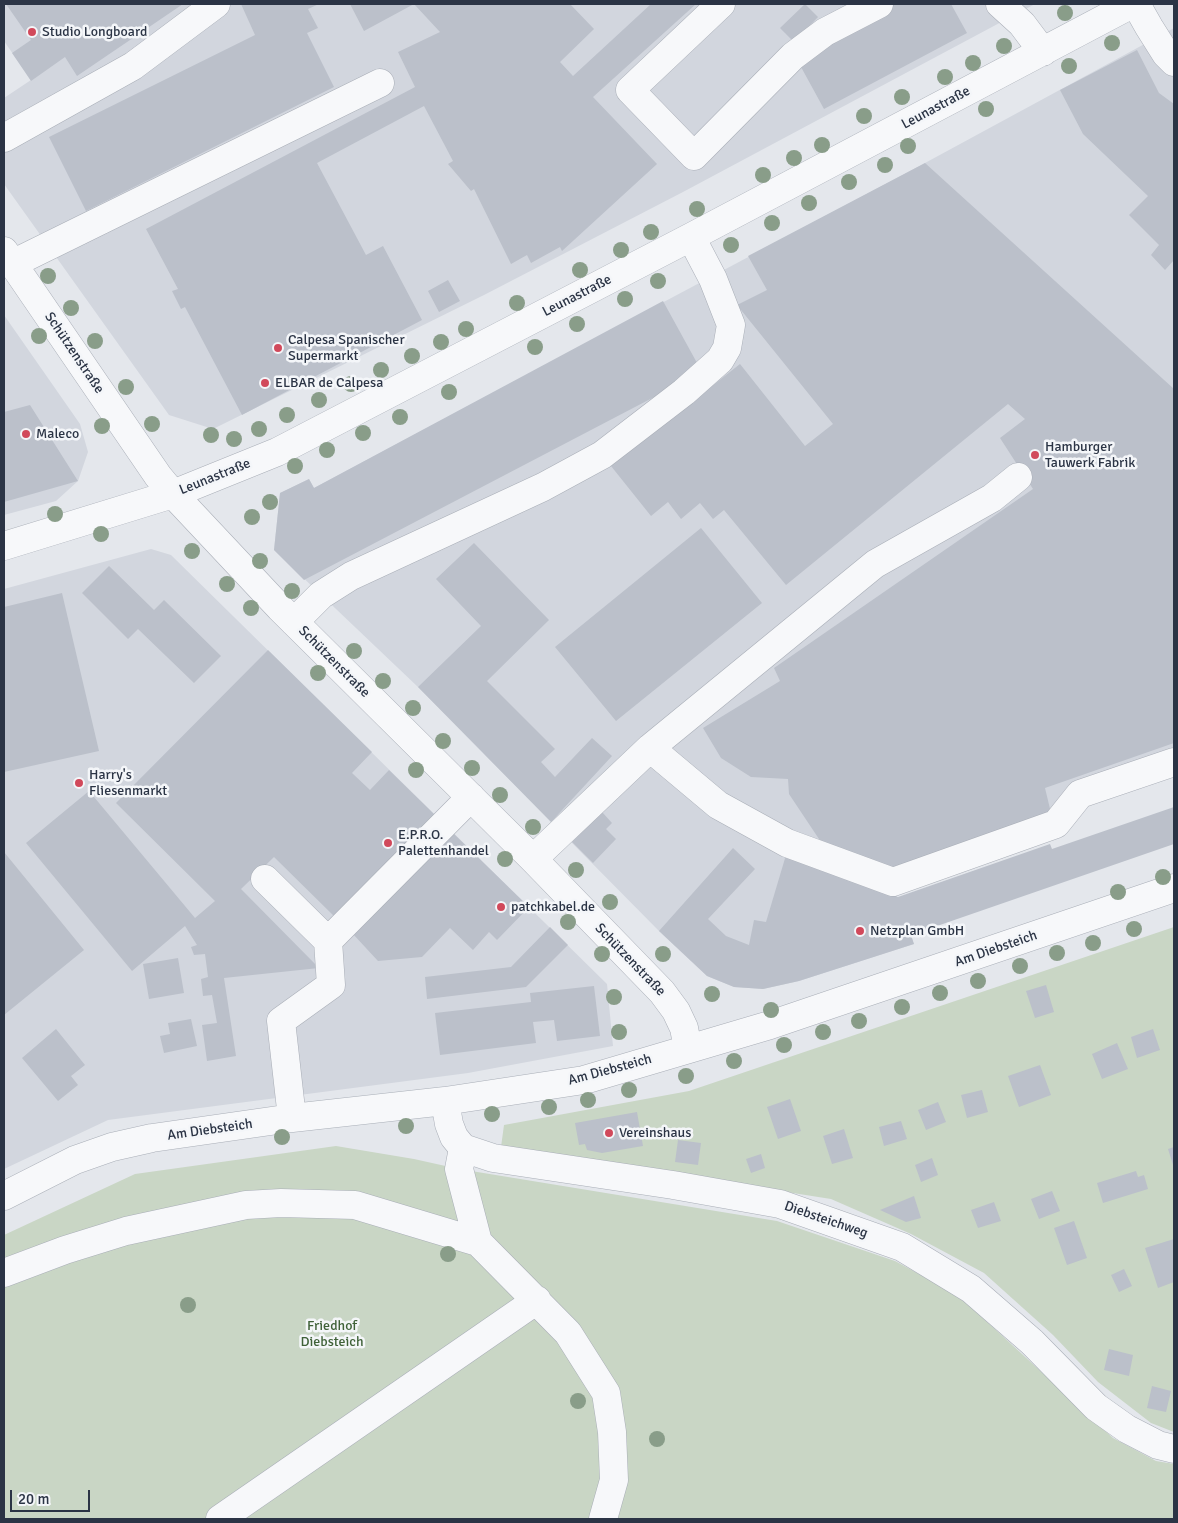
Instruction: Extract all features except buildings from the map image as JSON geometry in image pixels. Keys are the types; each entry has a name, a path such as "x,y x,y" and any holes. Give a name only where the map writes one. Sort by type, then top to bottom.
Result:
{"street":[{"path":"4,138 133,66 216,4"},
{"path":"721,4 630,90 694,156 793,56 825,32 878,4"},
{"path":"1000,4 1022,24 1042,52"},
{"name":"Leunastraße","path":"4,546 173,494 277,452 691,238 1132,4"},
{"path":"1136,4 1166,54 1174,62"},
{"path":"8,258 380,83"},
{"path":"294,622 321,595 351,576 543,487 602,455 684,392 720,360 727,348 731,326 713,279 691,238"},
{"name":"Schützenstraße","path":"8,258 158,476 173,494 294,622 471,797 662,992 676,1011 684,1028 688,1049"},
{"path":"533,860 650,748 874,564 992,498 1018,477"},
{"path":"650,748 718,805 787,843 893,882 1056,824 1080,794 1174,762"},
{"path":"328,941 471,797"},
{"path":"265,879 328,941 331,985 282,1021 292,1118"},
{"name":"Am Diebsteich","path":"4,1196 76,1160 112,1147 152,1138 584,1080 770,1025 1174,888"},
{"path":"444,1100 454,1137 463,1148 459,1169 478,1242"},
{"name":"Diebsteichweg","path":"463,1148 493,1158 673,1185 780,1204 902,1247 971,1288 1032,1342 1096,1407 1126,1429 1158,1445 1174,1449"},
{"path":"4,1274 65,1250 126,1231 246,1205 281,1203 355,1205 478,1242 568,1333 606,1393 612,1432 614,1480 603,1519"},
{"path":"220,1519 537,1300"}],"shaded area":[{"path":"4,4 1035,4 683,192 484,295 213,429 169,415 4,184 4,98 31,80 4,41"},
{"path":"1174,28 1174,773 1093,800 1059,838 1051,813 887,869 914,944 799,981 763,989 734,987 707,976 659,931 418,687 274,550 280,493 309,479 314,488 925,163"},
{"path":"4,315 80,424 88,452 78,481 56,501 4,515"},
{"path":"151,549 171,555 607,984 613,1046 468,1073 108,1120 4,1169 4,589"}],"green space":[{"path":"1174,927 1174,1432 1151,1423 1098,1382 1053,1335 984,1273 911,1234 831,1199 501,1147 504,1125 689,1091"},
{"name":"Friedhof Diebsteich","path":"336,1146 414,1159 459,1169 777,1221 895,1261 958,1295 1113,1438 1156,1461 1174,1464 1174,1519 4,1519 4,1235 135,1174"}],"place":[{"name":"Studio Longboard","path":"32,32"},
{"name":"Calpesa Spanischer Supermarkt","path":"278,348"},
{"name":"ELBAR de Calpesa","path":"265,383"},
{"name":"Maleco","path":"26,434"},
{"name":"Hamburger Tauwerk Fabrik","path":"1035,455"},
{"name":"Harry's Fliesenmarkt","path":"79,783"},
{"name":"E.P.R.O. Palettenhandel","path":"388,843"},
{"name":"patchkabel.de","path":"501,907"},
{"name":"Netzplan GmbH","path":"860,931"},
{"name":"Vereinshaus","path":"609,1133"}]}
